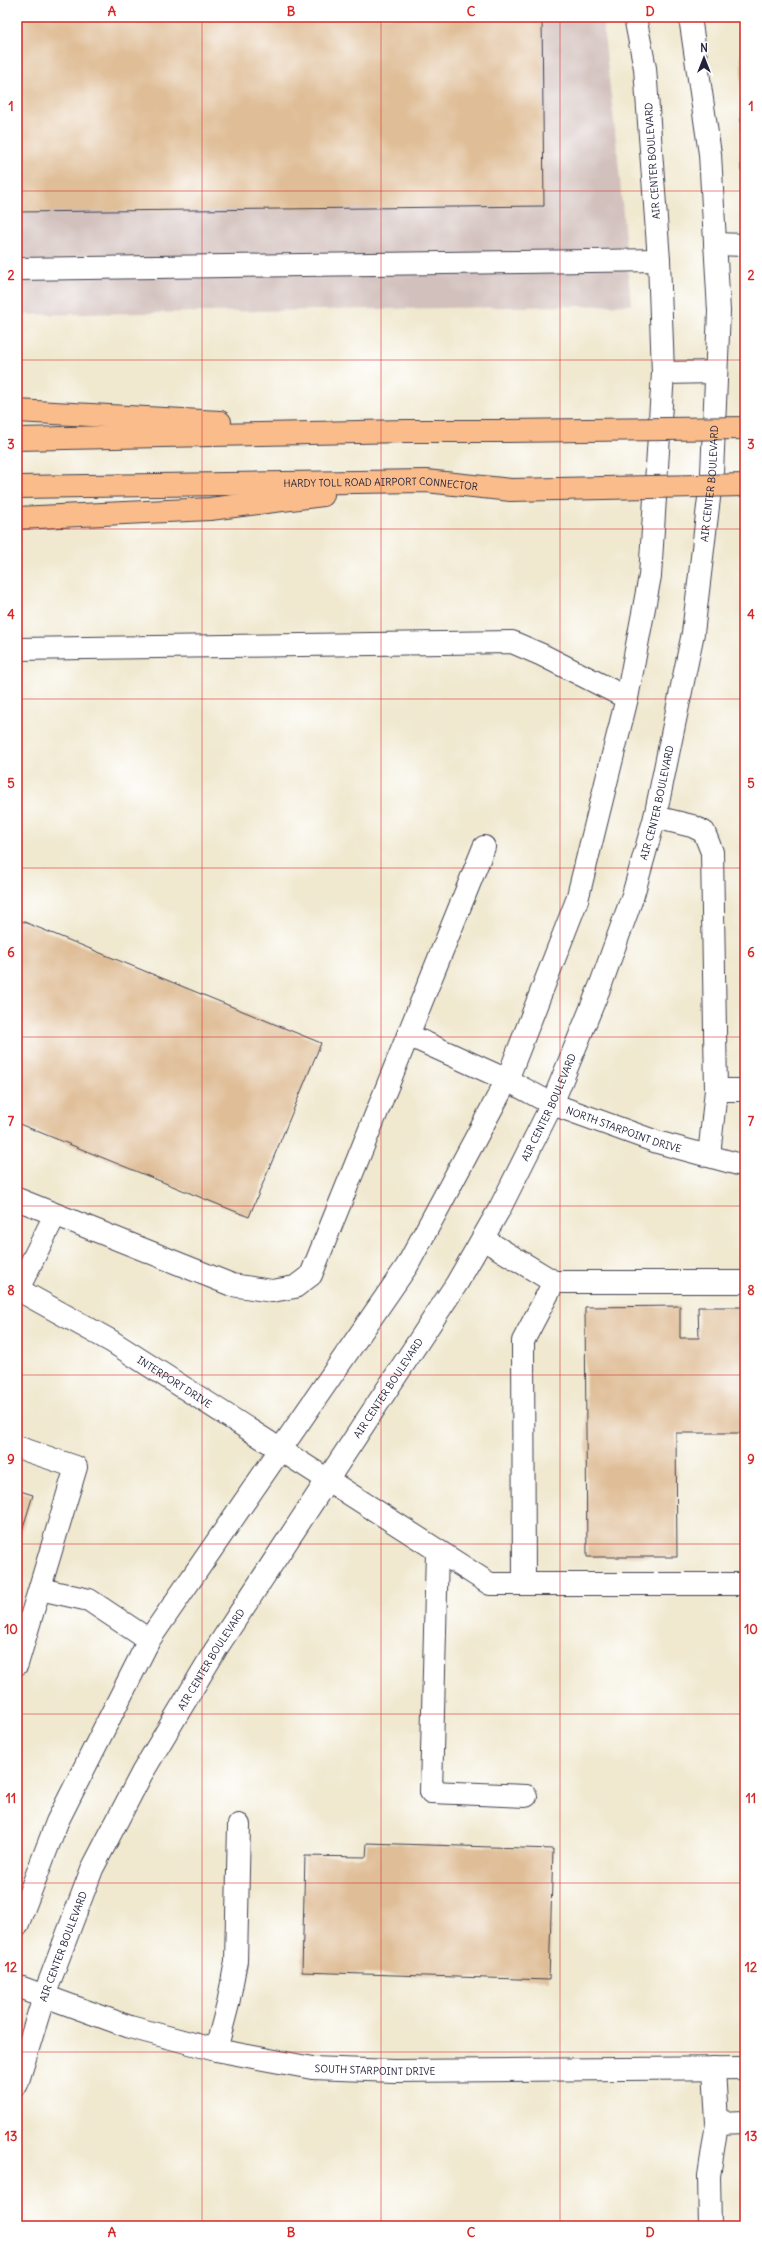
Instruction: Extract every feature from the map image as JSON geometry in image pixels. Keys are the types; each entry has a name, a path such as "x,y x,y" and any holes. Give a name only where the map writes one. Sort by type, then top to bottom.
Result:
{"highway":[{"path":"17,411 406,431"},
{"path":"17,439 406,431 745,428"},
{"path":"17,518 210,509 426,481"},
{"name":"HARDY TOLL ROAD AIRPORT CONNECTOR","path":"17,487 426,481 511,490 745,485"}],"street":[{"name":"AIR CENTER BOULEVARD","path":"17,1926 56,1822 149,1640 407,1266 507,1080 577,900 627,698 650,576 663,373 659,260 645,68 635,17"},
{"name":"AIR CENTER BOULEVARD","path":"17,2084 44,1996 92,1869 142,1773 216,1649 457,1283 483,1239 552,1104 601,984 633,895 655,817 693,633 712,473 719,311 710,154 690,17"},
{"path":"715,244 745,245"},
{"path":"17,269 659,260"},
{"path":"663,373 716,372"},
{"path":"17,649 512,642 542,655 627,698"},
{"path":"655,817 692,826 704,832 712,852 716,1090 709,1156"},
{"path":"17,1199 232,1285 272,1291 294,1286 311,1275 484,847"},
{"name":"NORTH STARPOINT DRIVE","path":"408,1035 507,1080 552,1104 657,1142 745,1166"},
{"path":"716,1090 745,1090"},
{"path":"18,1289 55,1215"},
{"path":"483,1239 554,1282 745,1282"},
{"path":"524,1584 523,1341 554,1282"},
{"name":"INTERPORT DRIVE","path":"18,1289 111,1341 281,1449 327,1482 490,1584 745,1584"},
{"path":"17,1447 76,1467 17,1664"},
{"path":"437,1551 431,1792 526,1796"},
{"path":"40,1589 89,1600 149,1640"},
{"path":"216,2050 228,2004 236,1961 239,1825"},
{"name":"SOUTH STARPOINT DRIVE","path":"17,1986 130,2027 216,2050 319,2069 394,2071 745,2068"},
{"path":"710,2226 709,2176 717,2122 714,2068"},
{"path":"717,2122 745,2122"}],"shaded area":[{"path":"17,17 602,17 618,158 631,305 17,315"}],"building":[{"path":"17,17 542,17 544,206 17,212"},
{"path":"741,17 745,17 745,171 741,171"},
{"path":"17,919 321,1043 249,1217 17,1123"},
{"path":"680,1306 680,1338 699,1338 698,1307 745,1307 745,1433 676,1433 677,1557 587,1557 585,1307"},
{"path":"17,1490 33,1495 17,1547"},
{"path":"367,1843 553,1849 549,1980 302,1972 305,1856 366,1857"}]}
